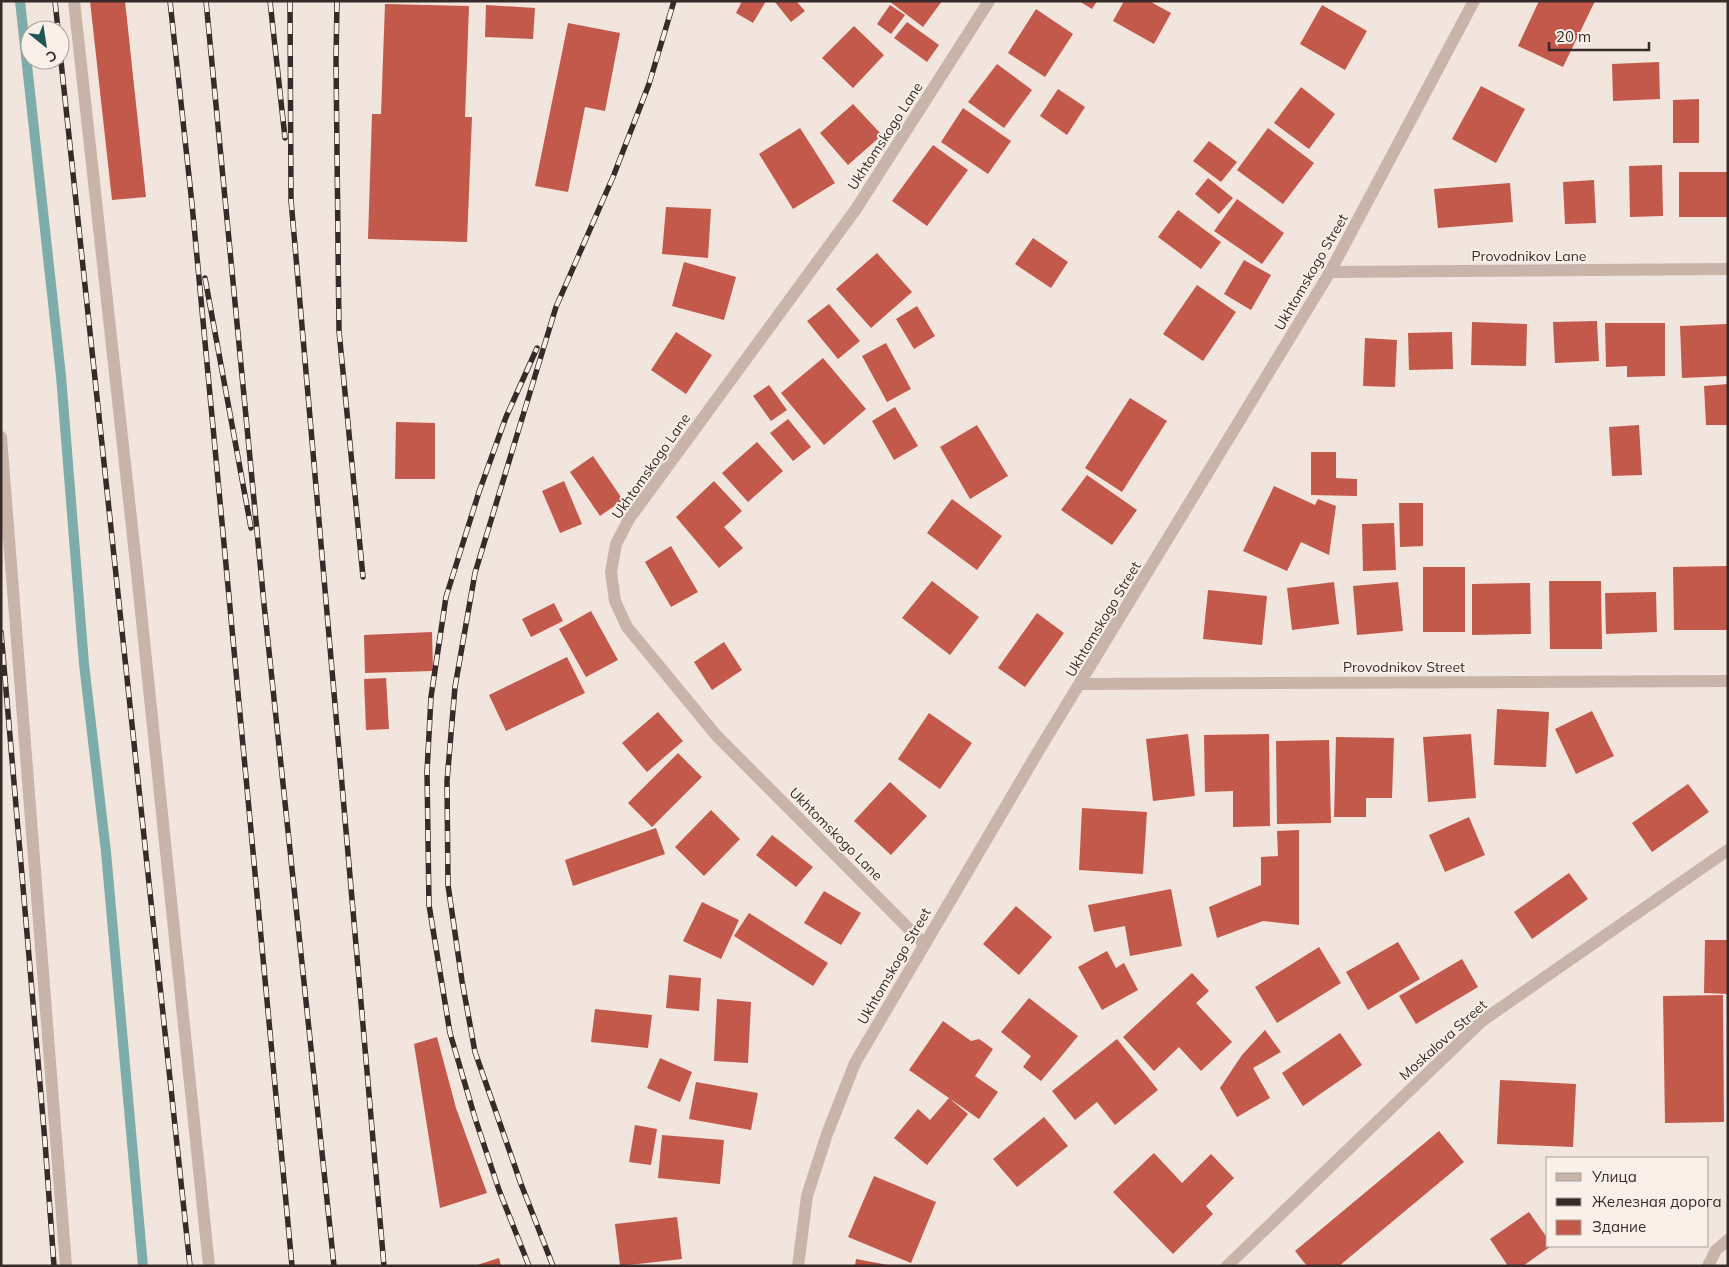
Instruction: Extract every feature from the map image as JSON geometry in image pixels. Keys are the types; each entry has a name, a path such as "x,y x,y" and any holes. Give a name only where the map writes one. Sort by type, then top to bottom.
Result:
{"street":[{"path":"74,1 137,573 209,1266"},
{"name":"Ukhtomskogo Lane","path":"924,944 710,728 627,627 615,601 611,572 616,544 629,519 856,210 989,1"},
{"name":"Ukhtomskogo Street","path":"798,1266 807,1196 827,1134 855,1063 1036,755 1081,684 1330,272 1474,1"},
{"name":"Provodnikov Lane","path":"1330,272 1728,269"},
{"path":"1,437 66,1266"},
{"name":"Provodnikov Street","path":"1081,684 1728,681"},
{"name":"Moskalova Street","path":"1227,1266 1482,1020 1728,850"},
{"path":"1708,1266 1716,1250 1728,1240"}],"building":[{"path":"90,1 125,1 146,197 112,200"},
{"path":"742,1 766,1 753,23 736,13"},
{"path":"774,1 796,1 805,11 791,22"},
{"path":"889,1 942,1 923,27"},
{"path":"1079,1 1097,1 1092,9"},
{"path":"1124,1 1149,1 1171,13 1154,44 1113,21"},
{"path":"1539,1 1595,1 1563,67 1518,46"},
{"path":"385,4 469,6 465,117 472,117 467,242 368,239 372,114 381,114"},
{"path":"486,5 535,8 533,39 485,37"},
{"path":"890,5 905,15 891,34 877,24"},
{"path":"1322,5 1367,31 1345,70 1300,44"},
{"path":"1036,9 1073,34 1045,77 1008,53"},
{"path":"907,22 939,45 927,62 894,38"},
{"path":"568,23 620,33 605,111 585,107 568,192 535,186"},
{"path":"854,26 884,55 853,88 822,58"},
{"path":"1659,62 1660,99 1613,101 1612,64"},
{"path":"997,64 1032,90 1004,128 968,102"},
{"path":"1481,86 1525,109 1496,163 1452,139"},
{"path":"1301,87 1335,114 1309,149 1274,123"},
{"path":"1058,89 1085,107 1067,135 1040,116"},
{"path":"1699,99 1699,143 1673,143 1673,100"},
{"path":"853,104 882,135 848,165 820,133"},
{"path":"963,108 1011,141 988,174 941,142"},
{"path":"800,128 835,183 793,209 759,154"},
{"path":"1268,128 1314,163 1283,204 1237,170"},
{"path":"1209,141 1237,162 1221,182 1193,161"},
{"path":"933,145 968,170 927,226 892,201"},
{"path":"1662,165 1663,216 1630,217 1629,166"},
{"path":"1679,172 1728,172 1728,217 1679,217"},
{"path":"1208,178 1233,198 1219,214 1195,194"},
{"path":"1594,180 1596,223 1565,224 1563,182"},
{"path":"1510,183 1513,222 1438,228 1434,189"},
{"path":"1237,199 1284,233 1262,264 1214,231"},
{"path":"666,207 711,209 708,258 662,254"},
{"path":"1178,210 1221,242 1201,269 1158,237"},
{"path":"1033,238 1068,262 1051,288 1015,264"},
{"path":"877,253 912,292 871,328 836,289"},
{"path":"1244,260 1271,275 1251,310 1224,294"},
{"path":"684,262 736,277 724,320 672,306"},
{"path":"1197,285 1236,312 1203,361 1163,334"},
{"path":"829,304 860,341 838,359 807,321"},
{"path":"917,306 935,336 914,349 896,319"},
{"path":"1597,321 1599,361 1555,363 1553,322"},
{"path":"1472,322 1527,324 1526,366 1471,365"},
{"path":"1605,323 1665,323 1665,376 1627,377 1627,366 1606,367"},
{"path":"1727,324 1728,376 1682,378 1680,326"},
{"path":"676,332 712,355 686,394 651,370"},
{"path":"1452,332 1453,369 1409,370 1408,333"},
{"path":"1365,338 1397,340 1395,387 1363,386"},
{"path":"886,343 911,389 887,402 862,356"},
{"path":"823,358 866,409 824,445 781,393"},
{"path":"1728,384 1728,425 1706,425 1704,386"},
{"path":"769,385 787,410 771,421 753,396"},
{"path":"1130,398 1167,421 1122,492 1085,468"},
{"path":"895,407 918,446 894,460 872,421"},
{"path":"788,419 811,447 793,461 770,433"},
{"path":"396,422 435,423 435,479 395,479"},
{"path":"977,425 1008,476 970,499 940,447"},
{"path":"1639,425 1642,475 1612,476 1609,427"},
{"path":"757,442 783,471 748,502 722,473"},
{"path":"1311,452 1336,452 1336,478 1357,479 1357,496 1311,495"},
{"path":"593,456 623,500 600,516 570,472"},
{"path":"1087,475 1137,510 1112,545 1061,510"},
{"path":"564,481 582,524 560,533 542,491"},
{"path":"714,481 742,511 724,527 743,548 719,568 676,517"},
{"path":"1274,486 1315,505 1318,499 1336,506 1329,555 1301,542 1287,571 1243,551"},
{"path":"952,499 1002,536 977,570 927,533"},
{"path":"1399,503 1423,503 1423,546 1400,547"},
{"path":"1394,523 1396,570 1363,571 1362,524"},
{"path":"671,546 698,592 671,607 645,562"},
{"path":"1728,566 1728,630 1674,630 1673,567"},
{"path":"1423,567 1465,567 1465,632 1423,632"},
{"path":"932,581 979,617 950,655 902,618"},
{"path":"1549,581 1601,581 1602,649 1550,649"},
{"path":"1334,582 1339,624 1292,630 1287,588"},
{"path":"1398,582 1403,631 1357,635 1353,586"},
{"path":"1530,583 1531,634 1472,635 1472,584"},
{"path":"1208,590 1267,596 1262,645 1203,639"},
{"path":"1656,592 1657,632 1606,634 1605,593"},
{"path":"554,603 563,621 531,637 522,619"},
{"path":"591,611 618,660 586,677 559,629"},
{"path":"1037,613 1064,633 1025,687 998,668"},
{"path":"432,632 433,671 365,673 364,635"},
{"path":"724,642 742,670 712,690 694,662"},
{"path":"567,657 585,693 506,731 489,695"},
{"path":"386,678 389,729 366,730 364,679"},
{"path":"1497,709 1549,712 1546,767 1494,765"},
{"path":"1592,711 1614,756 1576,774 1555,729"},
{"path":"658,712 683,741 647,772 622,743"},
{"path":"929,713 972,743 940,789 898,759"},
{"path":"1188,734 1195,796 1153,801 1146,739"},
{"path":"1269,734 1270,826 1233,827 1233,791 1205,792 1204,735"},
{"path":"1471,734 1476,798 1428,802 1423,737"},
{"path":"1336,737 1394,738 1392,798 1366,798 1366,817 1334,817"},
{"path":"1329,740 1331,823 1277,824 1276,741"},
{"path":"678,753 702,777 652,827 628,803"},
{"path":"890,782 927,816 891,855 854,821"},
{"path":"1688,784 1709,812 1652,852 1632,823"},
{"path":"1082,808 1147,812 1143,874 1079,870"},
{"path":"711,810 740,839 704,876 675,847"},
{"path":"1469,817 1485,855 1445,872 1429,835"},
{"path":"656,828 665,854 573,886 565,860"},
{"path":"1299,830 1299,925 1263,921 1217,938 1209,907 1261,885 1261,857 1278,856 1277,831"},
{"path":"772,835 813,867 796,887 756,855"},
{"path":"1569,873 1588,899 1532,939 1514,912"},
{"path":"1171,889 1182,946 1130,956 1125,926 1094,932 1088,905"},
{"path":"824,891 861,913 841,945 804,923"},
{"path":"702,902 739,920 721,959 683,941"},
{"path":"1016,906 1052,937 1019,975 983,944"},
{"path":"749,913 828,963 813,986 734,936"},
{"path":"1705,940 1728,940 1728,994 1704,993"},
{"path":"1398,942 1420,979 1368,1010 1346,972"},
{"path":"1319,947 1341,983 1277,1023 1255,987"},
{"path":"1107,951 1116,968 1124,963 1138,990 1102,1010 1078,967"},
{"path":"1462,959 1478,987 1416,1024 1399,996"},
{"path":"1192,973 1209,991 1196,1003 1232,1042 1201,1071 1179,1047 1154,1071 1123,1037"},
{"path":"669,975 701,978 699,1011 666,1008"},
{"path":"1723,995 1724,1122 1665,1123 1663,996"},
{"path":"1029,998 1078,1036 1041,1081 1023,1067 1031,1056 1001,1032"},
{"path":"717,999 751,1002 748,1063 714,1061"},
{"path":"595,1009 652,1015 648,1048 591,1042"},
{"path":"943,1021 971,1041 979,1039 993,1049 975,1076 998,1092 979,1119 909,1070"},
{"path":"1265,1030 1281,1052 1253,1068 1270,1098 1237,1117 1220,1088 1242,1055"},
{"path":"1340,1033 1362,1065 1303,1106 1282,1073"},
{"path":"437,1037 456,1108 487,1193 440,1208 414,1044"},
{"path":"1117,1039 1158,1090 1115,1125 1097,1102 1075,1120 1052,1091"},
{"path":"660,1058 692,1072 680,1102 647,1088"},
{"path":"1500,1080 1576,1084 1573,1147 1497,1144"},
{"path":"696,1082 758,1093 751,1130 689,1119"},
{"path":"949,1098 968,1114 927,1165 894,1138 918,1109 930,1120"},
{"path":"1044,1117 1068,1146 1017,1187 993,1159"},
{"path":"635,1125 657,1129 651,1165 629,1162"},
{"path":"1439,1131 1464,1162 1339,1266 1307,1266 1295,1251"},
{"path":"662,1135 724,1140 720,1184 658,1178"},
{"path":"1154,1153 1182,1183 1211,1154 1234,1178 1206,1206 1213,1214 1173,1254 1113,1192"},
{"path":"874,1176 936,1202 911,1263 848,1237"},
{"path":"1529,1212 1546,1236 1546,1247 1550,1247 1523,1266 1508,1266 1490,1239"},
{"path":"677,1217 682,1259 620,1266 615,1224"},
{"path":"499,1258 501,1266 477,1266 477,1265"},
{"path":"856,1259 888,1265 888,1266 855,1266"}],"waterway":[{"path":"20,1 61,376 84,664 106,852 143,1266"}],"railway":[{"path":"55,1 57,20"},
{"path":"170,1 192,204 292,1266"},
{"path":"206,1 264,604 334,1266"},
{"path":"270,1 285,138"},
{"path":"290,1 291,200 384,1266"},
{"path":"337,1 339,331 363,577"},
{"path":"553,1266 521,1184 475,1052 462,981 448,885 447,781 455,687 475,573 556,307 613,177 649,84 674,1"},
{"path":"62,70 190,1266"},
{"path":"205,278 251,528"},
{"path":"529,1266 499,1190 450,1033 429,905 427,772 431,697 446,597 479,492 506,417 537,348"},
{"path":"1,632 54,1266"}]}
